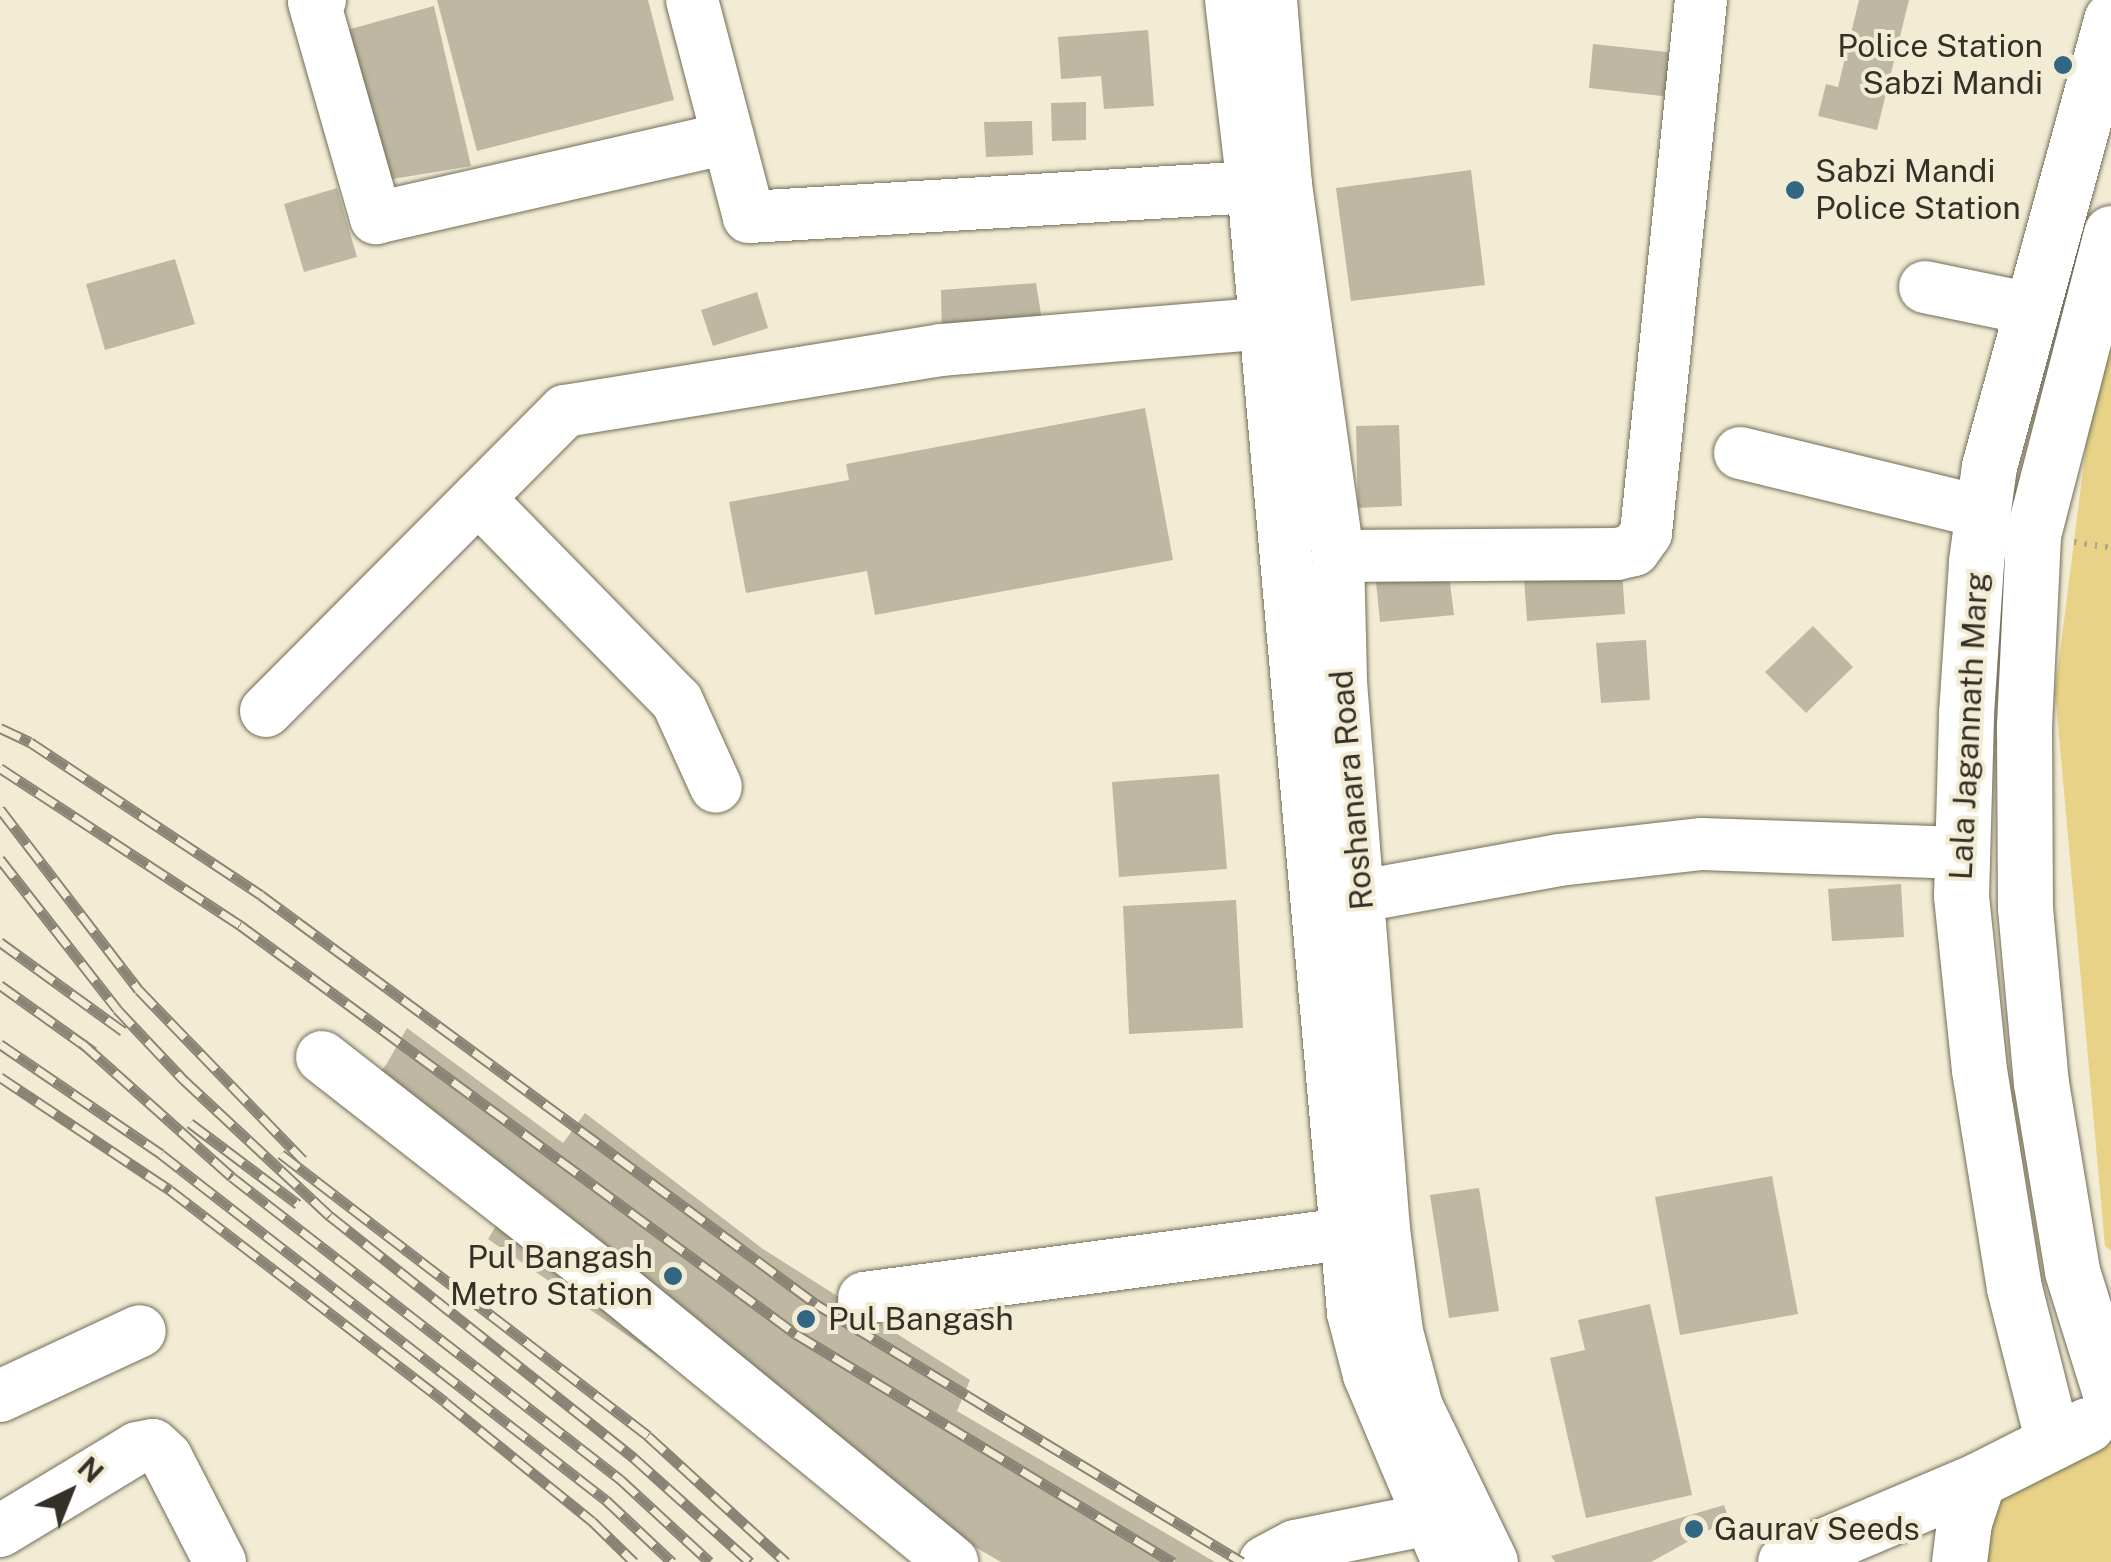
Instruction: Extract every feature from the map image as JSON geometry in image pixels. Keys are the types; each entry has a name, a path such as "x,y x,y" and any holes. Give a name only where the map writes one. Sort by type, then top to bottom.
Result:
{"main road":[{"name":"Lala Jagannath Marg","path":"2054,1442 2014,1288 1979,1070 1961,896 1962,853 1980,536 1989,466 2111,19"},
{"name":"Lala Jagannath Marg","path":"2111,233 2033,536 2025,647 2024,908 2040,1084 2072,1271 2111,1396"},
{"path":"1980,536 2030,564"},
{"path":"1785,1562 1978,1480 2111,1413"},
{"path":"1960,1562 1964,1522 1978,1480"}],"street":[{"path":"320,0 314,2 376,218 728,138"},
{"path":"692,0 749,218 1270,186"},
{"name":"Roshanara Road","path":"1231,0 1270,186 1338,556 1342,682 1384,1228 1397,1332 1447,1530"},
{"name":"Roshanara Road","path":"1271,0 1266,323 1345,1234 1358,1341 1447,1530 1492,1562"},
{"path":"1338,556 1616,554 1634,550 1646,533 1701,0"},
{"path":"1925,288 2031,309"},
{"path":"266,711 565,411 941,350 1266,323"},
{"path":"1740,453 1980,536"},
{"path":"478,498 677,701 716,788"},
{"path":"1361,896 1558,860 1702,844 1962,853"},
{"path":"322,1056 614,1285 952,1562"},
{"path":"864,1298 1345,1234"},
{"path":"5,1381 140,1331"},
{"path":"0,1531 137,1448 153,1444 166,1457 220,1562"},
{"path":"1265,1562 1295,1546 1447,1530 1531,1562"}],"shaded area":[{"path":"2111,343 2111,1251 2105,1246 2055,692 2089,423"},
{"path":"2111,1437 2111,1562 1974,1562 1979,1538 2010,1480"}],"building":[{"path":"437,0 648,0 674,100 477,151"},
{"path":"1859,0 1909,0 1877,130 1818,116 1826,84 1838,87"},
{"path":"434,6 471,166 375,182 332,34"},
{"path":"1148,30 1154,106 1104,109 1101,76 1061,79 1058,37"},
{"path":"1593,44 1676,53 1671,97 1589,88"},
{"path":"1086,102 1086,140 1052,141 1051,103"},
{"path":"1032,121 1033,155 986,157 984,122"},
{"path":"1471,170 1485,285 1351,301 1336,188"},
{"path":"337,188 357,257 304,272 284,204"},
{"path":"175,259 195,324 105,350 86,284"},
{"path":"1036,283 1044,333 942,338 941,290"},
{"path":"757,292 768,328 713,346 701,310"},
{"path":"1145,408 1173,560 875,615 867,571 746,593 729,502 849,480 846,464"},
{"path":"1399,425 1402,506 1358,508 1356,426"},
{"path":"1622,571 1625,614 1527,621 1524,578"},
{"path":"1449,575 1454,615 1380,622 1376,582"},
{"path":"1813,626 1853,667 1806,713 1765,672"},
{"path":"1646,640 1650,700 1601,703 1596,643"},
{"path":"1219,774 1227,869 1119,877 1112,782"},
{"path":"1901,884 1904,937 1832,941 1828,889"},
{"path":"1236,900 1243,1028 1129,1034 1123,906"},
{"name":"Pul Bangash Metro Station","path":"407,1028 563,1143 585,1113 763,1249 970,1380 957,1411 1215,1562 1001,1562 892,1499 881,1511 488,1239 498,1223 350,1104 386,1065"},
{"path":"1772,1176 1798,1314 1680,1335 1655,1197"},
{"path":"1479,1188 1499,1311 1449,1318 1430,1195"},
{"path":"1650,1304 1692,1495 1586,1518 1550,1358 1585,1350 1578,1320"},
{"path":"1724,1505 1729,1519 1651,1562 1555,1562 1551,1556"}],"railway":[{"path":"0,728 30,742 261,895 816,1304 1242,1562"},
{"path":"0,768 240,925 796,1334 1173,1562"},
{"path":"0,809 139,990 303,1160"},
{"path":"0,859 117,1009 184,1080 330,1216 634,1458 750,1562"},
{"path":"0,942 123,1031"},
{"path":"0,985 94,1052"},
{"path":"82,1043 232,1177 620,1479 710,1562"},
{"path":"0,1044 161,1154 606,1500 672,1562"},
{"path":"0,1077 170,1190 445,1402 592,1521 634,1562"},
{"path":"190,1123 298,1204"},
{"path":"281,1154 648,1436 786,1562"}],"place":[{"name":"Police Station Sabzi Mandi","path":"2063,65"},
{"name":"Sabzi Mandi Police Station","path":"1795,190"},
{"name":"Pul Bangash Metro Station","path":"673,1276"},
{"name":"Pul Bangash","path":"806,1319"},
{"name":"Gaurav Seeds","path":"1694,1529"}]}
